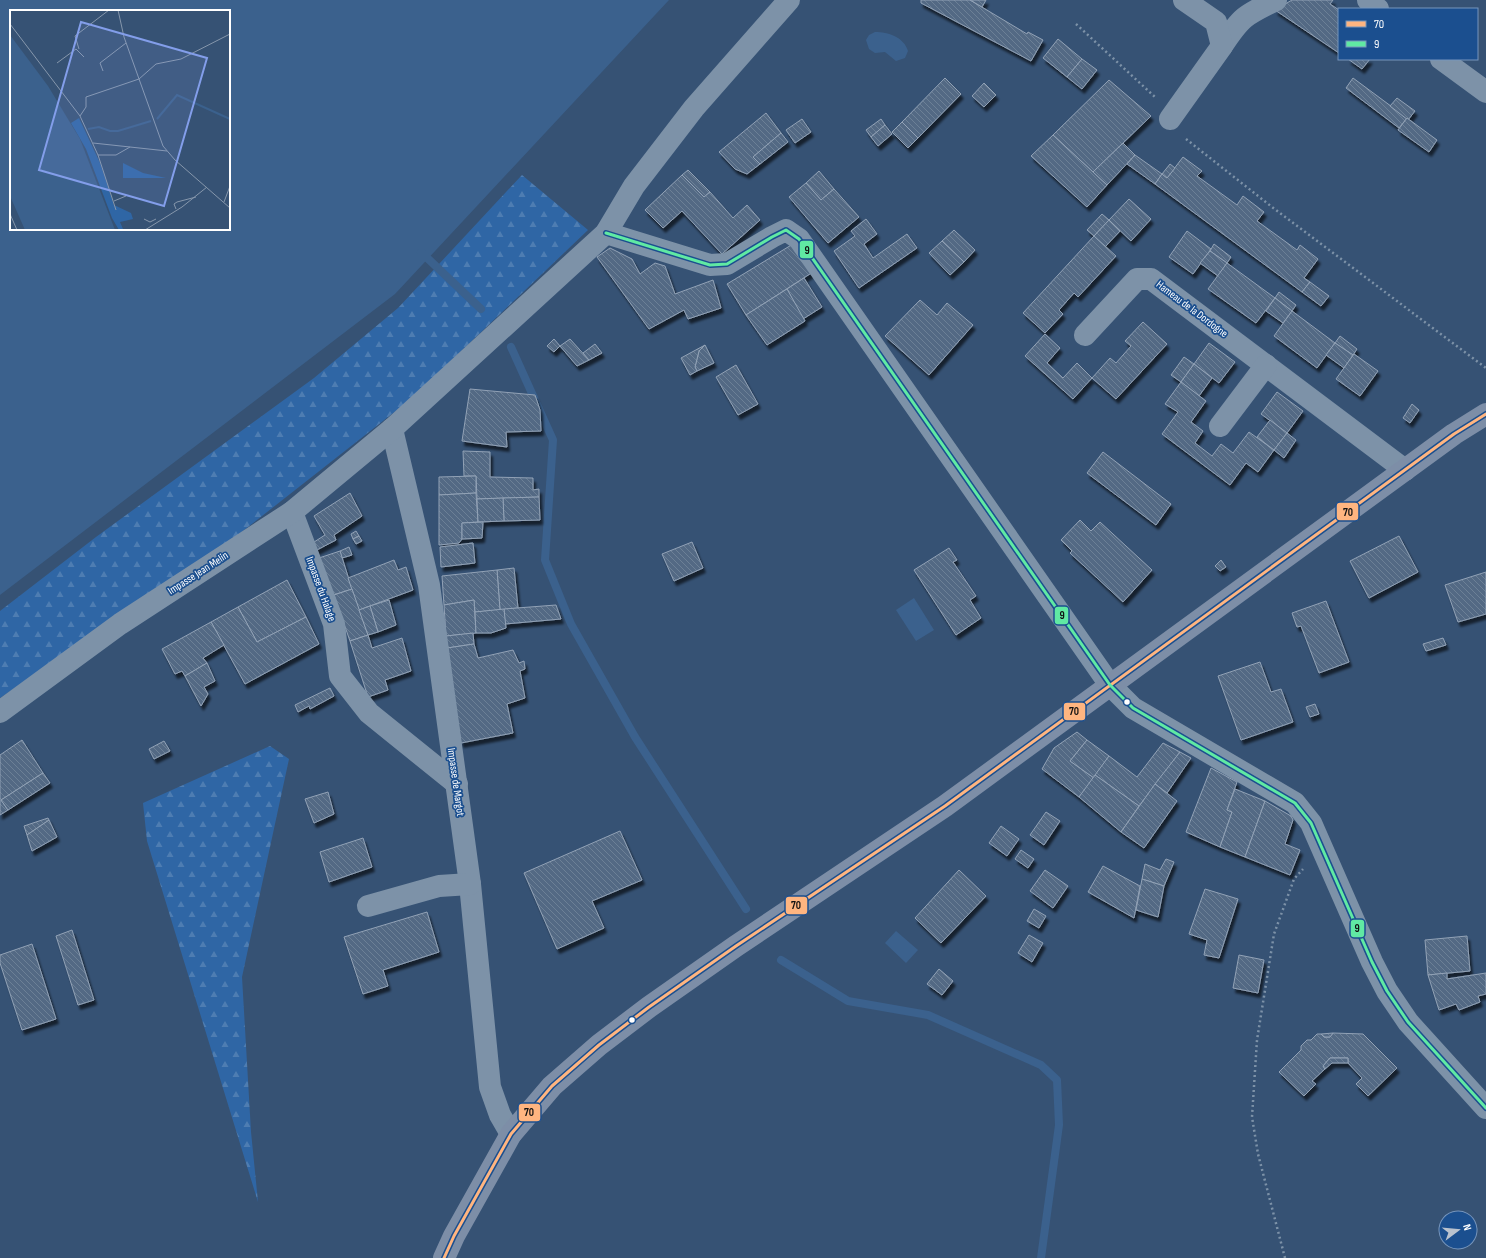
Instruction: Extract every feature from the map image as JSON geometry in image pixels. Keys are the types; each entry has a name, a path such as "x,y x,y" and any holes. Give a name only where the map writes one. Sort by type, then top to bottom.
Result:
{"main road":[{"path":"444,1258 454,1236 511,1134 552,1086 599,1045 649,1007 945,806 1454,434 1486,414"}],"street":[{"name":"Impasse Jean Melin","path":"0,712 120,624 292,512 392,429 606,233 634,186 694,108 789,0"},
{"path":"1184,0 1216,22 1222,46"},
{"path":"1170,119 1239,21 1257,8 1276,0"},
{"path":"1368,0 1377,8"},
{"path":"1442,60 1486,92"},
{"path":"606,233 710,265 727,264 772,236 786,230 799,239 1110,685 1133,708 1295,802 1311,823 1372,962 1387,991 1408,1022 1486,1108"},
{"name":"Hameau de la Dordogne","path":"1085,335 1133,282 1137,279 1148,278 1405,470"},
{"path":"1220,426 1266,365"},
{"name":"Impasse de Margot","path":"392,429 429,585 470,884 490,1087 500,1115 511,1134"},
{"name":"Impasse du Halage","path":"292,512 334,624 340,676 369,713 456,784"},
{"path":"368,906 439,886 470,884"}],"path":[{"path":"1076,24 1158,100 1179,134 1272,207 1486,368"},
{"path":"1285,1258 1258,1154 1252,1117 1257,1040 1274,934 1294,879 1312,859 1324,851"}],"green space":[{"path":"522,175 588,230 411,399 220,549 0,698 0,611 96,537 314,378 398,308"},
{"path":"270,746 289,759 242,977 251,1132 258,1202 147,841 143,803"}],"shaded area":[{"path":"0,0 669,0 395,294 0,595"},
{"path":"875,32 890,34 903,42 908,51 905,58 896,61 885,52 875,53 869,49 866,40 869,35"},
{"path":"914,598 934,630 916,641 896,610"},
{"path":"896,931 918,950 906,963 885,943"}],"building":[{"path":"921,0 970,0 1027,34 1028,32 1043,40 1031,61 921,3"},
{"path":"970,0 986,0 982,7"},
{"path":"1292,0 1333,0 1330,4 1338,9 1338,52 1275,10"},
{"path":"1058,39 1082,59 1067,77 1043,58"},
{"path":"1082,59 1097,70 1082,89 1067,77"},
{"path":"1349,60 1369,60 1362,69"},
{"path":"945,78 961,94 918,138 902,122"},
{"path":"1353,78 1407,118 1399,128 1346,88"},
{"path":"1109,80 1151,116 1093,172 1053,135"},
{"path":"984,83 996,95 984,107 972,96"},
{"path":"1397,98 1415,111 1408,120 1390,106"},
{"path":"766,113 781,133 753,157 760,164 747,174 735,169 719,152"},
{"path":"1407,118 1437,140 1429,152 1398,130"},
{"path":"802,119 811,132 795,143 786,130"},
{"path":"881,119 885,125 871,137 866,130"},
{"path":"902,122 918,138 908,148 892,132"},
{"path":"885,125 892,134 878,146 871,137"},
{"path":"781,133 788,142 760,164 753,157"},
{"path":"1053,135 1107,185 1087,207 1031,156"},
{"path":"1123,143 1135,155 1107,185 1093,172"},
{"path":"1135,155 1162,174 1155,184 1127,164"},
{"path":"1183,157 1202,171 1197,176 1237,205 1243,196 1264,212 1257,221 1297,250 1300,245 1318,259 1304,278 1310,282 1302,292 1155,184 1162,174 1167,178"},
{"path":"1170,164 1175,168 1167,178 1162,174"},
{"path":"688,170 710,192 704,197 682,175"},
{"path":"819,171 834,189 821,200 806,183"},
{"path":"682,175 704,197 710,192 733,218 747,205 760,220 722,254 682,211 663,228 645,210"},
{"path":"806,183 821,200 834,189 859,217 828,243 789,197"},
{"path":"1129,199 1151,219 1131,241 1109,220"},
{"path":"1102,214 1109,220 1094,236 1087,230"},
{"path":"866,219 877,234 864,244 873,258 907,234 917,248 859,288 834,251 855,236 851,231"},
{"path":"1109,220 1120,231 1105,247 1094,236"},
{"path":"954,230 975,250 964,262 942,241"},
{"path":"1187,231 1211,249 1193,274 1169,257"},
{"path":"1094,236 1116,256 1078,297 1074,293 1059,310 1063,314 1045,333 1023,313"},
{"path":"942,241 964,262 950,275 929,253"},
{"path":"793,244 813,272 746,315 727,284"},
{"path":"1214,244 1231,257 1227,263 1210,251"},
{"path":"610,248 632,259 640,274 655,263 665,266 675,294 713,280 721,308 688,319 684,310 649,329 597,257"},
{"path":"1210,251 1227,263 1218,276 1200,263"},
{"path":"1227,263 1275,298 1256,323 1208,289"},
{"path":"804,278 822,307 803,319 787,289"},
{"path":"1310,282 1329,296 1321,306 1302,292"},
{"path":"787,289 805,321 767,345 746,315"},
{"path":"1279,292 1296,305 1292,311 1275,298"},
{"path":"1275,298 1292,311 1283,323 1266,311"},
{"path":"920,300 937,315 947,303 973,325 929,375 885,336"},
{"path":"1292,311 1335,343 1317,368 1274,336"},
{"path":"1143,322 1167,344 1116,399 1092,378 1110,358 1116,363 1131,346 1125,341"},
{"path":"1045,334 1060,348 1047,363 1063,378 1077,363 1092,378 1073,399 1025,356"},
{"path":"1340,336 1357,349 1353,355 1335,343"},
{"path":"554,339 560,346 554,352 547,346"},
{"path":"570,339 589,360 577,366 560,346"},
{"path":"1209,343 1235,362 1219,383 1194,364"},
{"path":"1335,343 1353,355 1344,368 1326,355"},
{"path":"595,344 602,353 589,360 583,353"},
{"path":"705,345 714,363 697,371 695,367 699,351"},
{"path":"705,345 699,351 695,367 697,371 690,375 681,358"},
{"path":"1354,354 1378,371 1360,396 1336,379"},
{"path":"1184,357 1194,364 1181,382 1171,375"},
{"path":"1194,364 1212,378 1199,396 1181,382"},
{"path":"736,365 758,404 738,415 716,377"},
{"path":"1181,382 1206,401 1191,422 1203,431 1195,443 1212,456 1221,444 1233,453 1249,432 1274,450 1258,472 1246,463 1230,485 1162,434 1178,412 1165,404"},
{"path":"470,389 535,395 540,410 541,431 506,432 507,447 462,441"},
{"path":"1277,392 1303,411 1287,433 1261,414"},
{"path":"1412,404 1419,410 1410,423 1403,418"},
{"path":"1270,420 1287,433 1274,450 1257,437"},
{"path":"1287,433 1296,440 1284,458 1274,450"},
{"path":"463,451 490,452 490,477 533,478 533,490 539,489 539,497 477,499 476,476 464,476"},
{"path":"1103,452 1171,504 1156,525 1087,473"},
{"path":"476,476 476,493 439,495 439,477"},
{"path":"350,493 362,516 334,535 336,540 315,551 311,544 325,535 314,516"},
{"path":"476,493 478,522 462,523 462,539 459,543 439,545 439,495"},
{"path":"539,497 540,520 504,521 503,498"},
{"path":"503,498 504,521 478,522 477,499"},
{"path":"1080,520 1091,531 1100,522 1152,570 1123,602 1070,553 1072,551 1061,540"},
{"path":"483,522 482,538 462,539 462,523"},
{"path":"356,531 359,536 353,539 351,534"},
{"path":"359,536 362,541 356,544 353,539"},
{"path":"1399,536 1418,572 1369,598 1350,561"},
{"path":"692,542 703,568 674,581 662,554"},
{"path":"473,543 475,563 441,567 440,547"},
{"path":"349,547 352,555 342,558 340,551"},
{"path":"949,548 957,560 953,562 976,596 970,600 981,618 956,635 914,570"},
{"path":"340,551 352,589 330,596 319,558"},
{"path":"394,560 398,570 406,567 413,590 359,610 348,578"},
{"path":"1221,560 1226,567 1220,571 1215,566"},
{"path":"514,568 518,608 500,610 497,570"},
{"path":"497,570 500,610 475,612 474,600 444,605 442,576"},
{"path":"1486,572 1486,614 1458,622 1445,585"},
{"path":"287,580 306,617 257,642 238,607"},
{"path":"352,589 368,635 350,641 334,595"},
{"path":"389,600 396,625 378,632 370,606"},
{"path":"474,600 476,633 446,636 444,605"},
{"path":"1326,601 1349,662 1319,673 1301,626 1297,627 1292,613"},
{"path":"556,605 561,619 505,624 504,609"},
{"path":"370,606 378,632 368,635 359,610"},
{"path":"238,607 257,642 306,617 319,644 245,684 211,622"},
{"path":"504,609 506,628 491,633 476,633 475,612"},
{"path":"211,622 224,645 203,658 207,663 185,676 182,671 175,674 162,649"},
{"path":"473,633 474,644 447,648 446,636"},
{"path":"368,635 372,648 402,638 411,671 385,680 388,690 368,697 350,641"},
{"path":"1443,638 1446,645 1426,651 1423,644"},
{"path":"474,644 478,658 513,650 519,663 524,661 525,669 520,671 525,698 507,704 513,733 461,743 447,648"},
{"path":"1260,662 1271,692 1281,689 1293,722 1241,740 1218,676"},
{"path":"207,663 215,681 204,687 208,694 201,706 185,676"},
{"path":"330,688 334,696 310,709 309,706 298,712 295,705"},
{"path":"1315,704 1319,714 1310,717 1306,707"},
{"path":"1077,732 1087,740 1070,761 1094,778 1079,797 1042,769 1054,748"},
{"path":"22,740 43,773 1,800 8,810 0,815 0,755"},
{"path":"1087,740 1109,756 1094,778 1070,761"},
{"path":"164,741 170,751 154,759 149,749"},
{"path":"1163,743 1180,752 1139,806 1095,775 1109,756 1137,777"},
{"path":"1180,752 1191,758 1167,793 1155,784"},
{"path":"1211,768 1237,782 1227,810 1232,812 1220,847 1186,832"},
{"path":"43,773 50,783 8,810 1,800"},
{"path":"1095,775 1139,806 1121,832 1079,797"},
{"path":"1155,784 1177,801 1144,848 1121,832"},
{"path":"1235,789 1265,801 1245,857 1220,847 1232,812 1227,810"},
{"path":"328,792 334,814 314,823 305,799"},
{"path":"1265,801 1291,816 1293,820 1285,844 1300,850 1290,875 1245,857"},
{"path":"1046,812 1060,821 1044,845 1030,835"},
{"path":"48,818 49,820 27,835 24,826"},
{"path":"49,820 57,837 32,851 27,835"},
{"path":"1001,826 1019,839 1007,856 989,843"},
{"path":"620,831 642,880 592,901 604,928 557,949 524,873"},
{"path":"363,838 372,867 329,882 320,852"},
{"path":"1021,850 1034,859 1028,868 1015,859"},
{"path":"1166,859 1174,862 1164,886 1142,879 1145,864 1160,870"},
{"path":"1103,866 1140,886 1134,918 1088,892"},
{"path":"959,870 986,896 941,943 915,918"},
{"path":"1045,870 1068,886 1053,908 1030,891"},
{"path":"1142,879 1164,886 1158,917 1136,910"},
{"path":"1205,889 1238,899 1219,958 1204,955 1207,940 1189,934"},
{"path":"1034,909 1046,916 1039,928 1027,921"},
{"path":"427,912 439,952 383,970 388,986 363,994 344,937"},
{"path":"72,930 94,1000 78,1005 56,936"},
{"path":"1029,935 1043,943 1032,962 1018,953"},
{"path":"1467,936 1470,971 1428,975 1425,940"},
{"path":"32,944 56,1019 22,1030 0,963 0,955"},
{"path":"1239,955 1264,960 1258,993 1233,988"},
{"path":"939,969 953,981 942,995 927,984"},
{"path":"1447,973 1447,979 1486,973 1486,994 1478,996 1480,1002 1459,1010 1456,1004 1439,1010 1428,975"},
{"path":"1333,1033 1363,1034 1397,1068 1368,1096 1356,1084 1362,1078 1348,1063 1348,1058 1330,1058 1323,1066 1325,1069 1312,1081 1316,1084 1304,1096 1279,1072 1301,1050 1301,1046 1307,1040 1311,1040 1317,1034 1321,1034 1324,1037 1330,1037"},
{"path":"1333,1033 1330,1037 1324,1037 1321,1034"},
{"path":"1330,1058 1348,1058 1348,1063 1332,1063 1325,1069 1323,1066"}],"waterway":[{"path":"421,252 481,309"},
{"path":"511,347 553,440 545,560 571,624 635,737 746,909"},
{"path":"781,960 848,1001 928,1015 1041,1065 1057,1080 1059,1125 1041,1258"}],"transit line":[{"name":"9","path":"606,233 710,265 727,264 786,230 799,239 1110,685 1133,708 1295,803 1311,823 1372,962 1387,991 1408,1022 1486,1108"},
{"name":"70","path":"444,1258 454,1236 511,1134 552,1086 599,1045 649,1007 736,946 945,806 1454,434 1486,414"}]}
